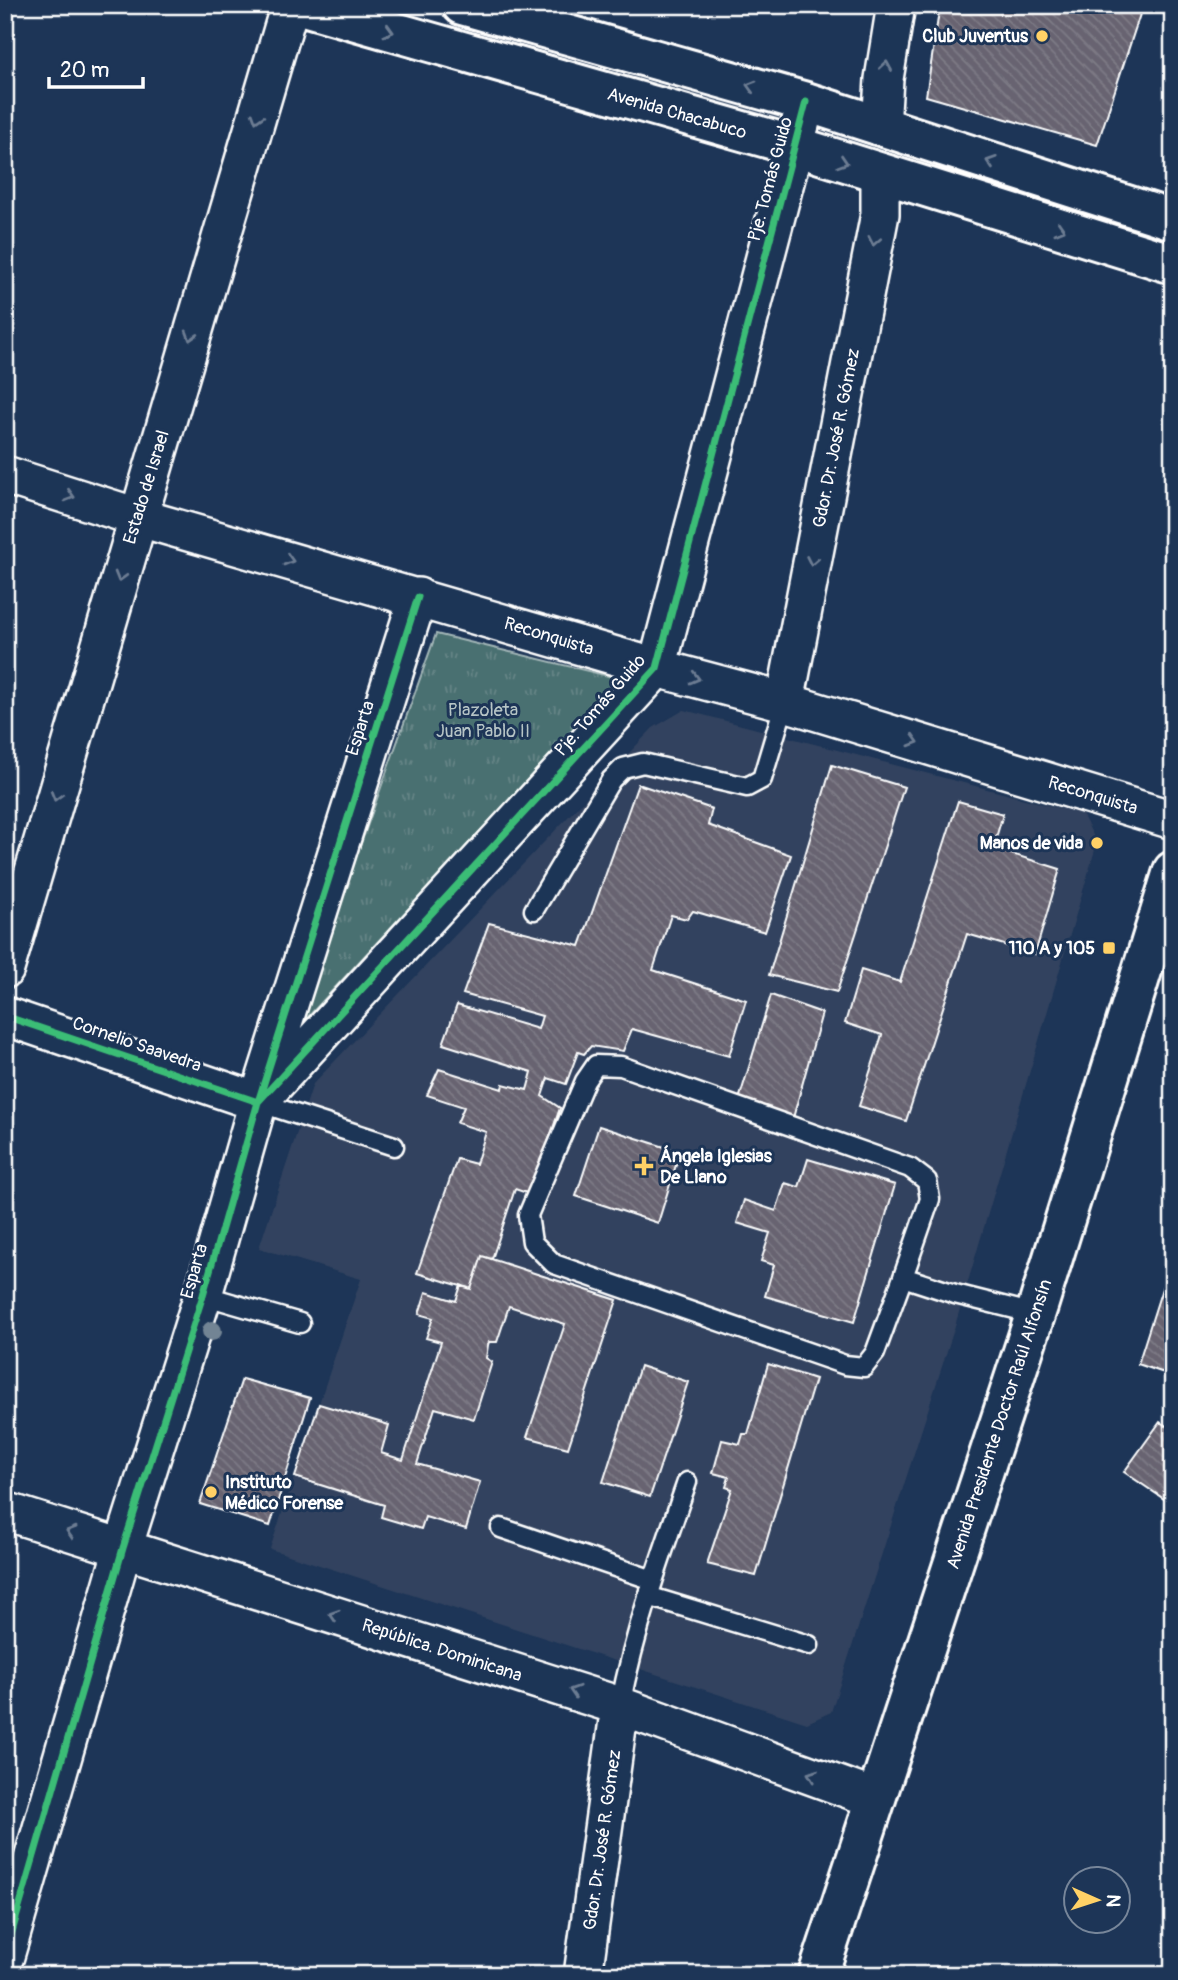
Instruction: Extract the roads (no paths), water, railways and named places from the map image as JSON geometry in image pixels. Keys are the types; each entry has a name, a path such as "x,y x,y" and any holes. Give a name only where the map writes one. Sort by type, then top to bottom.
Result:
{"main road":[{"name":"Avenida Chacabuco","path":"300,5 795,146 1173,264"},
{"path":"462,5 806,102 1173,220"},
{"path":"880,174 881,127"},
{"name":"Avenida Presidente Doctor Raúl Alfonsín","path":"818,1975 1035,1314 1163,940 1173,872"}],"street":[{"name":"Estado de Israel","path":"5,969 290,5"},
{"path":"881,127 884,79 896,5"},
{"name":"Pje. Tomás Guido","path":"258,1102 657,668 806,102"},
{"name":"Gdor. Dr. José R. Gómez","path":"785,702 880,214 880,174"},
{"name":"Reconquista","path":"5,475 137,517 657,668 785,702 1173,820"},
{"name":"Esparta","path":"5,1956 123,1548 203,1295 258,1102 418,597"},
{"name":"Cornelio Saavedra","path":"5,1016 258,1102"},
{"name":"República. Dominicana","path":"5,1511 620,1706 876,1798"},
{"name":"Gdor. Dr. José R. Gómez","path":"583,1975 620,1706"}],"lane":[{"path":"534,910 611,780 623,768 643,763 747,788 762,779 785,702"},
{"path":"596,1065 621,1066 910,1168 927,1181 930,1199 903,1277 876,1353 864,1367 845,1366 554,1264 532,1242 528,1215 585,1081 596,1065"},
{"path":"258,1102 394,1146"},
{"path":"903,1277 955,1294 1035,1314"},
{"path":"203,1295 300,1323"},
{"path":"620,1706 629,1661 650,1588 687,1482"},
{"path":"501,1528 650,1588 809,1645"}],"place":[{"name":"Club Juventus","path":"1042,36"},
{"name":"Manos de vida","path":"1097,843"},
{"name":"110 A y 105","path":"1109,948"},
{"name":"Ángela Iglesias De Llano","path":"644,1166"},
{"name":"Instituto Médico Forense","path":"211,1492"}],"park label":[{"name":"Plazoleta Juan Pablo II","path":"483,720"}]}
